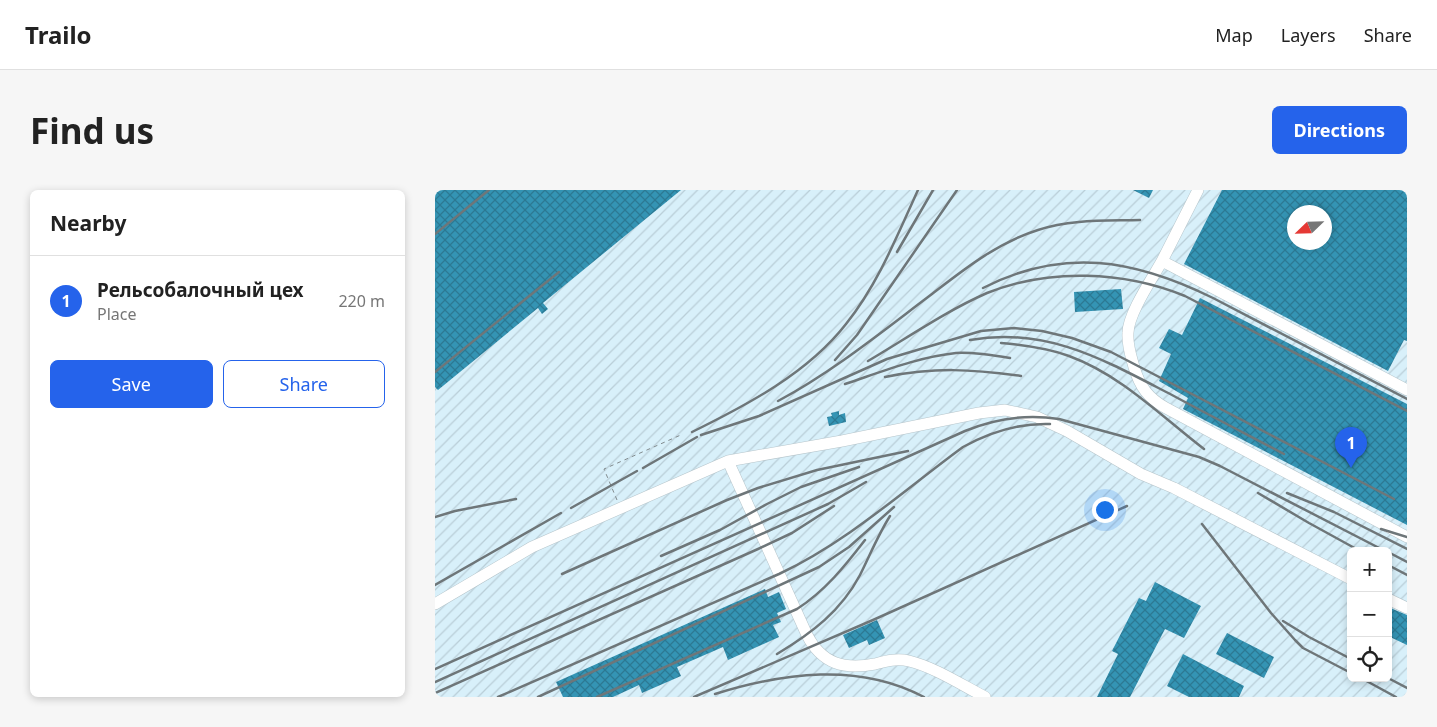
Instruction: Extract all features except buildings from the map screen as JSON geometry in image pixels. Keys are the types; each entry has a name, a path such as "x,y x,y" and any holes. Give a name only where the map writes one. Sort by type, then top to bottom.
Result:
{"lane":[{"path":"1198,190 1131,319 1128,331 1128,344 1140,384 1147,394 1166,408 1407,537"},
{"path":"1162,261 1407,390"},
{"path":"435,604 532,547 728,461 851,440 988,411 1005,410 1037,416 1067,431 1141,474 1174,488 1347,578"},
{"path":"728,461 810,640 819,653 831,662 852,667 897,659 909,661 934,671 985,697"},
{"path":"1392,601 1407,608"}],"path":[{"path":"621,508 604,469 683,434"}],"shaded area":[{"path":"435,190 1407,190 1407,697 435,697"}],"railway":[{"path":"435,234 489,190"},
{"path":"692,432 755,399 795,373 831,342 868,293 918,190"},
{"path":"897,252 933,190"},
{"path":"835,360 857,335 957,190"},
{"path":"778,401 836,365 967,268 1008,242 1050,226 1089,221 1140,220"},
{"path":"983,288 1013,275 1042,267 1070,263 1098,263 1127,267 1155,274 1213,298 1407,399"},
{"path":"435,372 559,272"},
{"path":"868,361 942,316 987,293 1036,279 1061,276 1112,277 1137,281 1185,296 1407,411"},
{"path":"701,435 759,416 887,359 981,331 1014,328 1042,331 1072,338 1111,352 1394,499"},
{"path":"970,340 998,337 1025,338 1050,342 1075,350 1123,370 1284,454"},
{"path":"1001,343 1052,351 1088,364 1140,397 1204,449"},
{"path":"845,384 942,355 969,353 1010,358"},
{"path":"885,377 937,370 1021,376"},
{"path":"435,669 965,431 1011,418 1059,419 1199,457 1377,547"},
{"path":"498,697 779,574 804,561 874,515 963,447 973,442 994,433 1016,427 1050,424"},
{"path":"643,468 697,437"},
{"path":"562,574 758,488 817,470 908,451"},
{"path":"661,556 720,530 801,487 859,467"},
{"path":"571,508 637,471"},
{"path":"435,682 828,504 866,482"},
{"path":"1258,493 1353,547"},
{"path":"1287,493 1334,512 1407,549"},
{"path":"435,517 455,511 516,499"},
{"path":"435,693 758,549 792,533 834,506"},
{"path":"694,697 873,620 1127,506"},
{"path":"538,697 819,567 849,547 894,507"},
{"path":"435,585 561,513"},
{"path":"777,654 814,629 844,600 860,575 890,516"},
{"path":"1202,524 1271,613 1295,640 1303,648 1347,671"},
{"path":"1381,529 1407,537"},
{"path":"597,697 797,609 826,586 865,540"},
{"path":"1392,554 1407,562"},
{"path":"1392,567 1407,575"},
{"path":"1283,621 1347,657"},
{"path":"715,694 767,681 820,674 847,675 873,679 899,686 924,697"},
{"path":"1392,680 1407,688"},
{"path":"1368,682 1396,697"}],"place":[{"name":"Рельсобалочный цех","path":"1351,468"}]}
